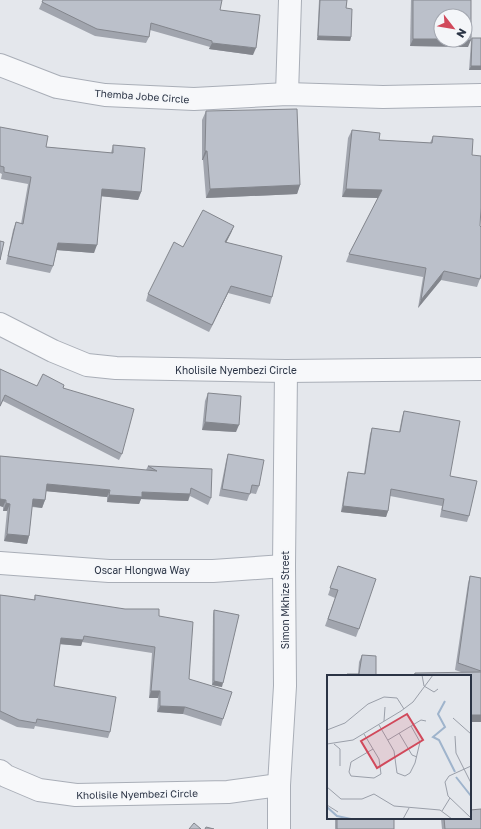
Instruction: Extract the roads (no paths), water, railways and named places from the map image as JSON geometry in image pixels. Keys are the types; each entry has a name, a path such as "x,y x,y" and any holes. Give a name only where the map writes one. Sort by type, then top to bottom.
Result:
{"street":[{"path":"288,94 290,0"},
{"name":"Themba Jobe Circle","path":"0,65 57,87 105,95 194,99 288,94 383,96 481,95"},
{"name":"Kholisile Nyembezi Circle","path":"0,324 54,351 87,365 116,368 149,370 286,371 481,369"},
{"name":"Simon Mkhize Street","path":"279,829 279,785 285,686 284,566 286,371"},
{"name":"Oscar Hlongwa Way","path":"0,563 109,571 213,571 284,566"},
{"name":"Kholisile Nyembezi Circle","path":"0,771 6,776 39,790 76,795 228,792 279,785"}]}
